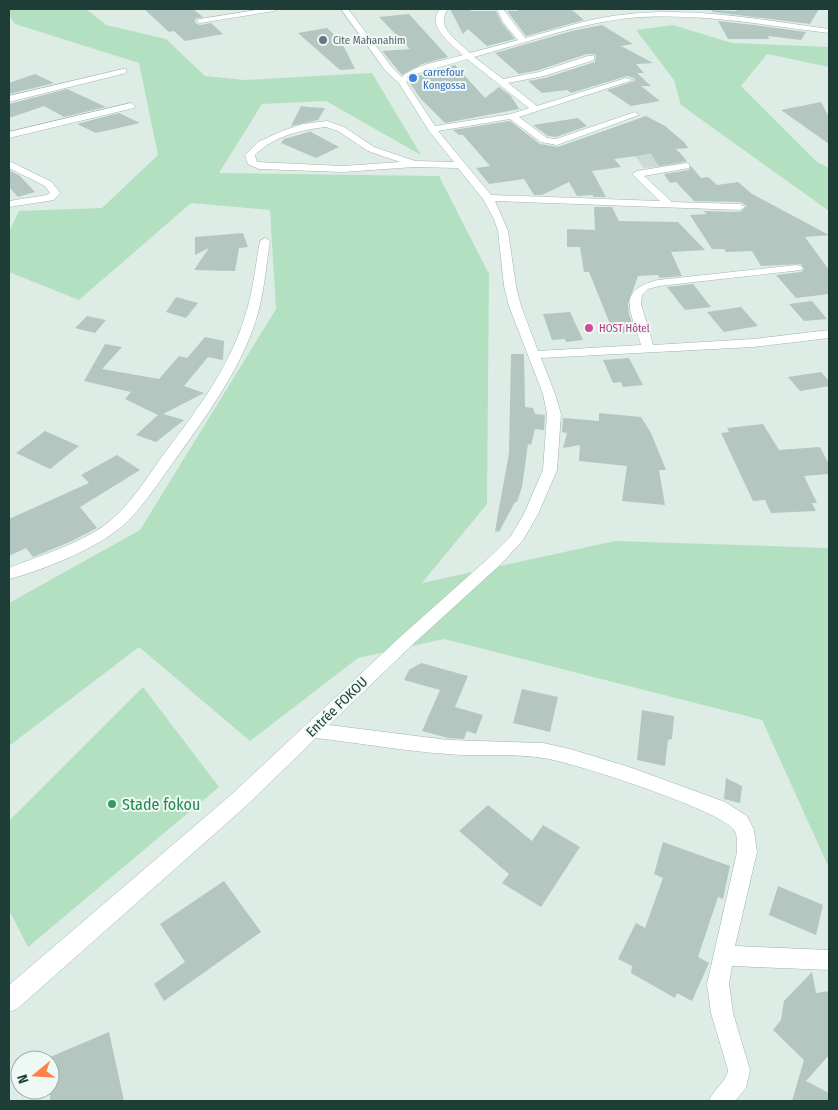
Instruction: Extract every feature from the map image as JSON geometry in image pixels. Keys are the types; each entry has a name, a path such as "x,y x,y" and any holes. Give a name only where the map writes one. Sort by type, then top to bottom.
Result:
{"street":[{"path":"200,21 274,9"},
{"name":"Entrée FOKOU","path":"9,1001 239,800 496,560 516,540 531,514 550,470 554,414 549,394 515,306 510,286 503,231 488,198 432,129 402,82 388,68 344,9"},
{"path":"444,9 440,14 439,26 468,56 536,110"},
{"path":"500,9 506,20 523,41"},
{"path":"402,82 413,72 421,69 610,18 656,11 829,30"},
{"path":"501,82 541,74 591,58"},
{"path":"9,99 124,71"},
{"path":"432,129 512,116 629,80"},
{"path":"9,136 131,106"},
{"path":"512,116 544,140 556,142 635,115"},
{"path":"414,164 370,149 341,129 327,124 303,127 285,133 261,144 250,155 253,164 259,166 343,169 414,164 461,165"},
{"path":"9,165 49,184 55,193 50,198 9,204"},
{"path":"669,204 637,174 686,166"},
{"path":"488,198 740,207"},
{"path":"9,574 98,536 112,527 130,510 208,403 232,360 251,319 265,241"},
{"path":"648,349 635,304 636,294 644,287 682,279 797,268"},
{"path":"533,355 753,343 829,334"},
{"path":"313,730 448,747 542,750 570,756 629,775 718,808 740,822 745,830 747,852 718,984 722,1013 739,1070 738,1080 720,1101"},
{"path":"723,956 829,960"}],"shaded area":[{"path":"680,152 688,164 644,168 635,156"}],"green space":[{"path":"9,9 86,9 106,25 166,39 205,76 245,80 372,73 421,155 326,101 262,104 219,173 439,176 489,274 487,504 422,583 615,541 829,548 829,868 762,720 444,639 358,658 250,741 139,647 9,746 9,603 140,530 276,309 270,210 191,203 79,300 9,272 9,232 19,211 102,208 158,155 139,63 15,24 9,15"},
{"path":"673,25 732,43 829,47 829,67 767,54 741,86 817,162 829,168 829,211 681,105 674,80 636,30"},
{"name":"Stade fokou","path":"143,687 219,787 28,947 9,910 9,821"}],"building":[{"path":"144,9 193,9 203,17 195,19 195,23 200,25 211,23 223,34 185,41 174,31 169,32"},
{"path":"450,9 496,11 502,23 515,39 487,46 468,29 463,34"},
{"path":"516,9 571,9 584,20 526,36 507,11 518,11"},
{"path":"736,9 819,9 810,24 713,12 711,10 737,11"},
{"path":"409,14 448,57 422,64 402,75 382,51 410,49 379,17"},
{"path":"718,21 806,32 801,40 768,36 769,39 728,39"},
{"path":"602,25 633,44 621,46 653,63 636,64 644,73 637,73 651,86 641,86 660,101 631,106 607,90 635,81 634,78 627,76 571,93 567,90 542,93 528,81 545,78 595,62 596,56 594,54 587,54 539,70 519,74 495,53 572,31"},
{"path":"327,28 341,41 355,69 340,70 298,33"},
{"path":"455,65 485,98 499,87 511,96 519,109 445,123 421,99 409,82 417,76"},
{"path":"35,74 54,83 9,94 9,83"},
{"path":"67,89 106,107 64,117 44,106 9,118 9,104"},
{"path":"821,102 829,117 829,144 781,110"},
{"path":"301,106 325,108 318,120 291,126"},
{"path":"119,113 140,123 96,133 77,124"},
{"path":"646,116 665,126 685,143 688,148 676,149 687,161 659,166 651,154 614,159 621,167 592,171 606,197 593,197 593,195 577,196 569,182 542,195 534,195 524,179 489,184 476,168 490,166 463,135 459,135 453,130 510,121 540,144 558,147"},
{"path":"578,118 587,126 556,137 548,136 533,125"},
{"path":"312,131 339,147 316,158 281,143 284,139"},
{"path":"691,166 701,178 708,177 717,185 738,182 752,194 829,235 805,237 829,270 829,294 796,298 776,275 801,272 804,269 801,264 761,266 752,251 726,252 724,249 712,249 690,215 707,214 703,211 740,212 747,206 740,202 694,201 676,182 670,183 664,174 689,170"},
{"path":"9,170 20,176 35,192 18,197 9,187"},
{"path":"594,207 612,207 619,221 678,222 705,250 671,252 682,276 660,278 658,275 638,276 628,304 635,332 614,334 589,272 584,272 580,247 567,247 567,229 595,230"},
{"path":"243,233 248,247 239,248 235,271 194,270 209,248 195,255 195,237"},
{"path":"693,284 711,307 685,310 667,287"},
{"path":"176,297 198,303 186,318 166,312"},
{"path":"812,301 827,319 804,321 789,304"},
{"path":"741,307 758,326 724,332 707,312"},
{"path":"570,312 583,340 566,342 565,339 552,340 543,314"},
{"path":"87,316 106,320 95,333 75,328"},
{"path":"205,337 224,341 223,360 208,357 184,386 204,393 163,414 184,420 156,442 136,435 158,415 125,399 131,392 84,381 105,344 122,347 102,369 159,379 179,356 187,358"},
{"path":"511,354 524,354 525,407 533,408 535,414 545,415 544,430 535,429 531,445 528,444 522,487 517,502 515,502 499,532 495,531 509,453"},
{"path":"629,358 643,385 623,387 621,382 613,383 603,360"},
{"path":"821,372 829,381 829,386 800,391 788,377"},
{"path":"599,413 641,417 651,433 666,470 659,470 665,505 622,501 627,466 579,461 580,445 563,448 567,433 562,432 563,418 599,421"},
{"path":"763,424 779,450 820,447 829,464 829,474 804,476 817,503 812,503 816,511 771,513 765,500 753,501 721,433 729,432 727,428"},
{"path":"45,431 79,446 50,469 16,453"},
{"path":"117,455 140,470 80,507 97,528 70,542 33,557 26,548 9,556 9,519 89,483 81,475"},
{"path":"421,663 468,676 455,707 483,715 476,734 467,731 464,739 448,738 422,731 440,690 404,680 409,670"},
{"path":"522,689 558,697 550,732 513,723"},
{"path":"642,710 674,716 672,739 668,740 665,766 637,760"},
{"path":"726,778 742,786 740,803 724,799"},
{"path":"488,805 532,841 543,825 580,847 541,907 502,883 509,874 459,831"},
{"path":"663,842 730,866 723,899 718,897 698,957 709,963 692,1001 677,993 675,998 631,973 632,966 618,959 636,923 645,928 663,878 654,874"},
{"path":"224,881 261,932 164,1001 154,984 185,962 160,924"},
{"path":"778,886 823,905 816,935 769,915"},
{"path":"812,972 816,993 829,991 829,1055 806,1081 829,1093 829,1101 792,1101 804,1060 773,1030 781,1020 784,1001"},
{"path":"109,1032 124,1101 50,1101 60,1100 60,1053"}],"place":[{"name":"Cite Mahanahim","path":"323,40"},
{"name":"carrefour Kongossa","path":"413,78"},
{"name":"HOST Hôtel","path":"589,328"},
{"name":"Stade fokou","path":"112,804"}]}
